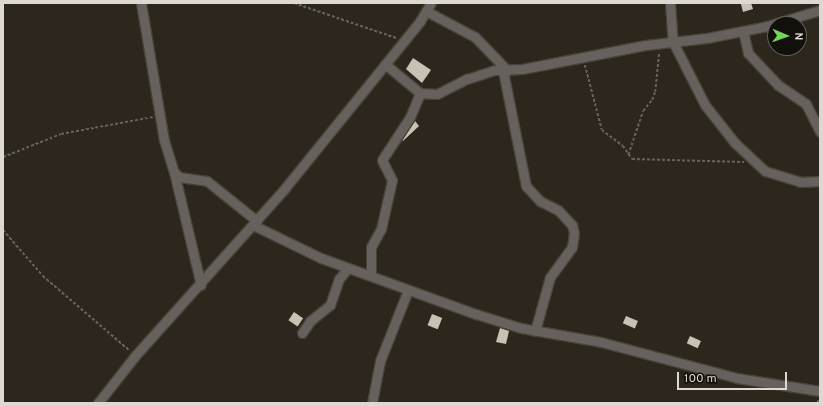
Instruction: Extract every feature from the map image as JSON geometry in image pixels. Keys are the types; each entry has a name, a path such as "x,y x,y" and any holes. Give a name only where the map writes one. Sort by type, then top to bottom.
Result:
{"street":[{"path":"141,3 160,115 201,285"},
{"path":"98,403 135,356 201,285 255,223 404,41 431,3"},
{"path":"670,3 673,42 705,105 735,143 765,171 787,179 807,182 820,181"},
{"path":"385,64 420,93 437,94 467,78 495,70 505,71 743,31 820,10"},
{"path":"426,11 475,37 505,71 526,186 540,201 558,210 572,225 574,233 572,248 548,282 535,330"},
{"path":"743,31 748,53 778,85 804,100 820,132"},
{"path":"371,276 371,247 381,230 392,180 382,160 410,117 420,93"},
{"path":"174,172 179,177 207,181 255,223 321,258 476,314 535,330 602,342 737,378 820,391"},
{"path":"302,333 310,321 330,306 339,279 348,268"},
{"path":"372,403 382,355 408,290"}],"path":[{"path":"294,3 404,41"},
{"path":"628,155 643,112 652,100 655,92 660,44"},
{"path":"582,57 602,130 623,146 632,160 641,162 754,162"},
{"path":"3,157 61,134 160,115"},
{"path":"3,230 43,276 135,356"}],"building":[{"path":"751,3 753,9 743,12 741,4"},
{"path":"413,58 431,70 422,83 406,69"},
{"path":"415,121 419,126 403,141 402,140"},
{"path":"294,312 303,318 298,326 288,320"},
{"path":"432,314 442,318 438,329 428,325"},
{"path":"626,316 638,321 635,328 623,323"},
{"path":"500,328 509,331 506,344 496,342"},
{"path":"690,336 701,341 698,348 687,343"}]}
